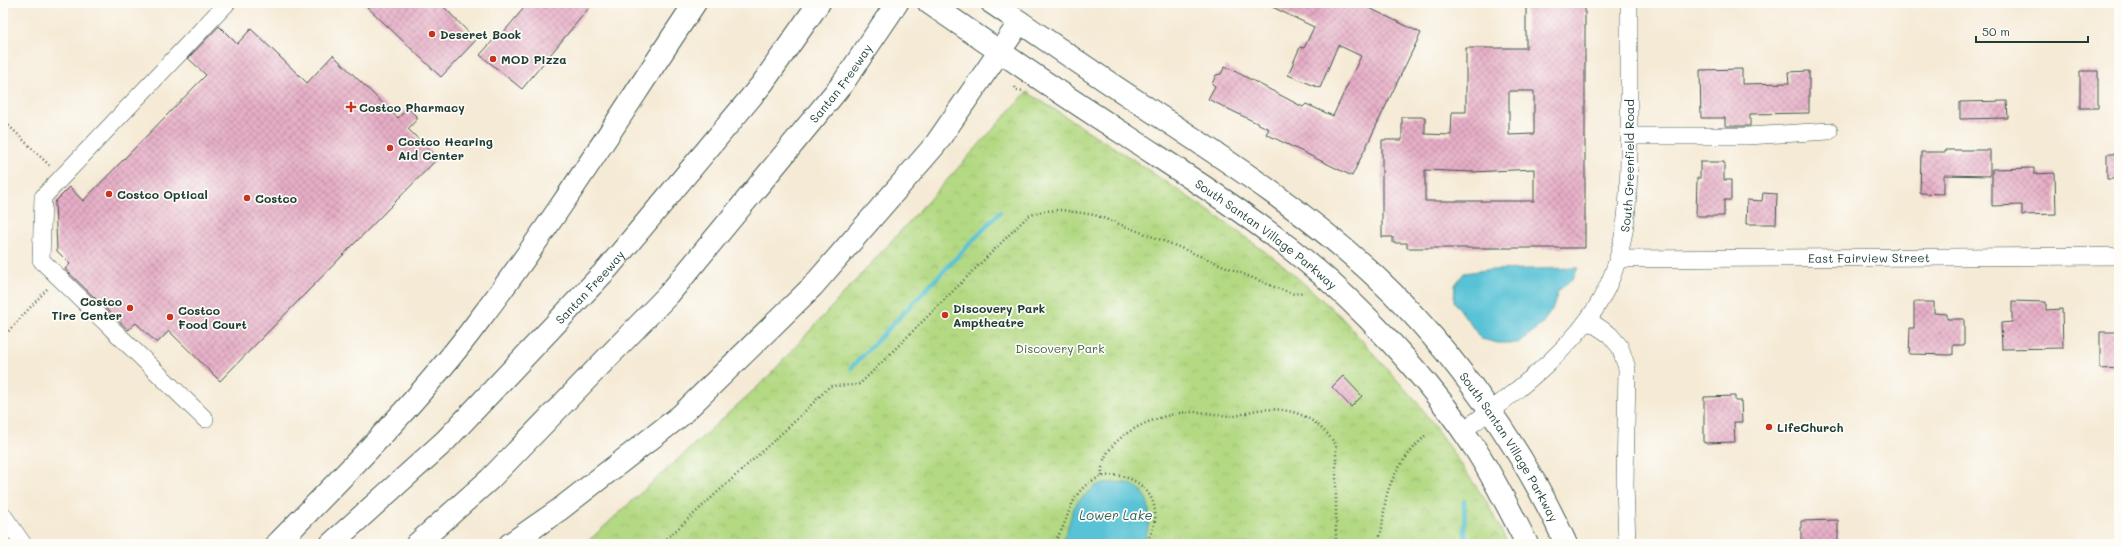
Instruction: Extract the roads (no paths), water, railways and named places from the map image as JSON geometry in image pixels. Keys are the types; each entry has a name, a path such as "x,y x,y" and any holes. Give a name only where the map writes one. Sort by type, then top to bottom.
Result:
{"main road":[{"path":"277,544 407,407 480,320 589,165 695,3"},
{"name":"Santan Freeway","path":"331,544 445,441 608,268 762,84 819,3"},
{"name":"Santan Freeway","path":"417,544 490,479 669,294 843,84 897,3"},
{"name":"South Santan Village Parkway","path":"929,3 1000,52 1194,180 1285,244 1326,279 1358,308 1415,371 1462,431 1496,486 1528,544"},
{"name":"South Santan Village Parkway","path":"992,3 1126,95 1247,174 1324,232 1379,280 1414,317 1453,363 1490,412 1524,463 1566,544"},
{"path":"510,544 560,510 680,416 812,287 935,145 1020,22"}],"street":[{"path":"205,419 41,260 43,197 227,3"},
{"name":"South Greenfield Road","path":"1462,431 1490,412 1545,364 1588,320 1600,301 1618,259 1628,209 1629,3"},
{"path":"1629,136 1747,136 1829,131"},
{"name":"East Fairview Street","path":"1618,259 2119,256"},
{"path":"1588,320 1610,335 1620,347 1627,368 1625,484 1627,544"},
{"path":"3,515 23,544"}],"water":[{"path":"1578,268 1572,280 1558,291 1553,308 1541,325 1518,343 1498,343 1481,339 1454,301 1455,285 1464,273 1485,270"},
{"name":"Lower Lake","path":"1104,483 1129,484 1139,489 1145,495 1148,503 1149,520 1146,537 1143,544 1059,544 1066,534 1077,503 1095,486"}],"waterway":[{"path":"851,368 1000,212"},
{"path":"1464,501 1465,535 1469,544"}],"place":[{"name":"Deseret Book","path":"432,34"},
{"name":"MOD Pizza","path":"493,59"},
{"name":"Costco Pharmacy","path":"351,107"},
{"name":"Costco Hearing Aid Center","path":"390,148"},
{"name":"Costco Optical","path":"109,194"},
{"name":"Costco","path":"247,198"},
{"name":"Costco Tire Center","path":"130,308"},
{"name":"Discovery Park Amptheatre","path":"945,315"},
{"name":"Costco Food Court","path":"170,317"},
{"name":"LifeChurch","path":"1769,427"}],"park label":[{"name":"Discovery Park","path":"1060,348"}]}
